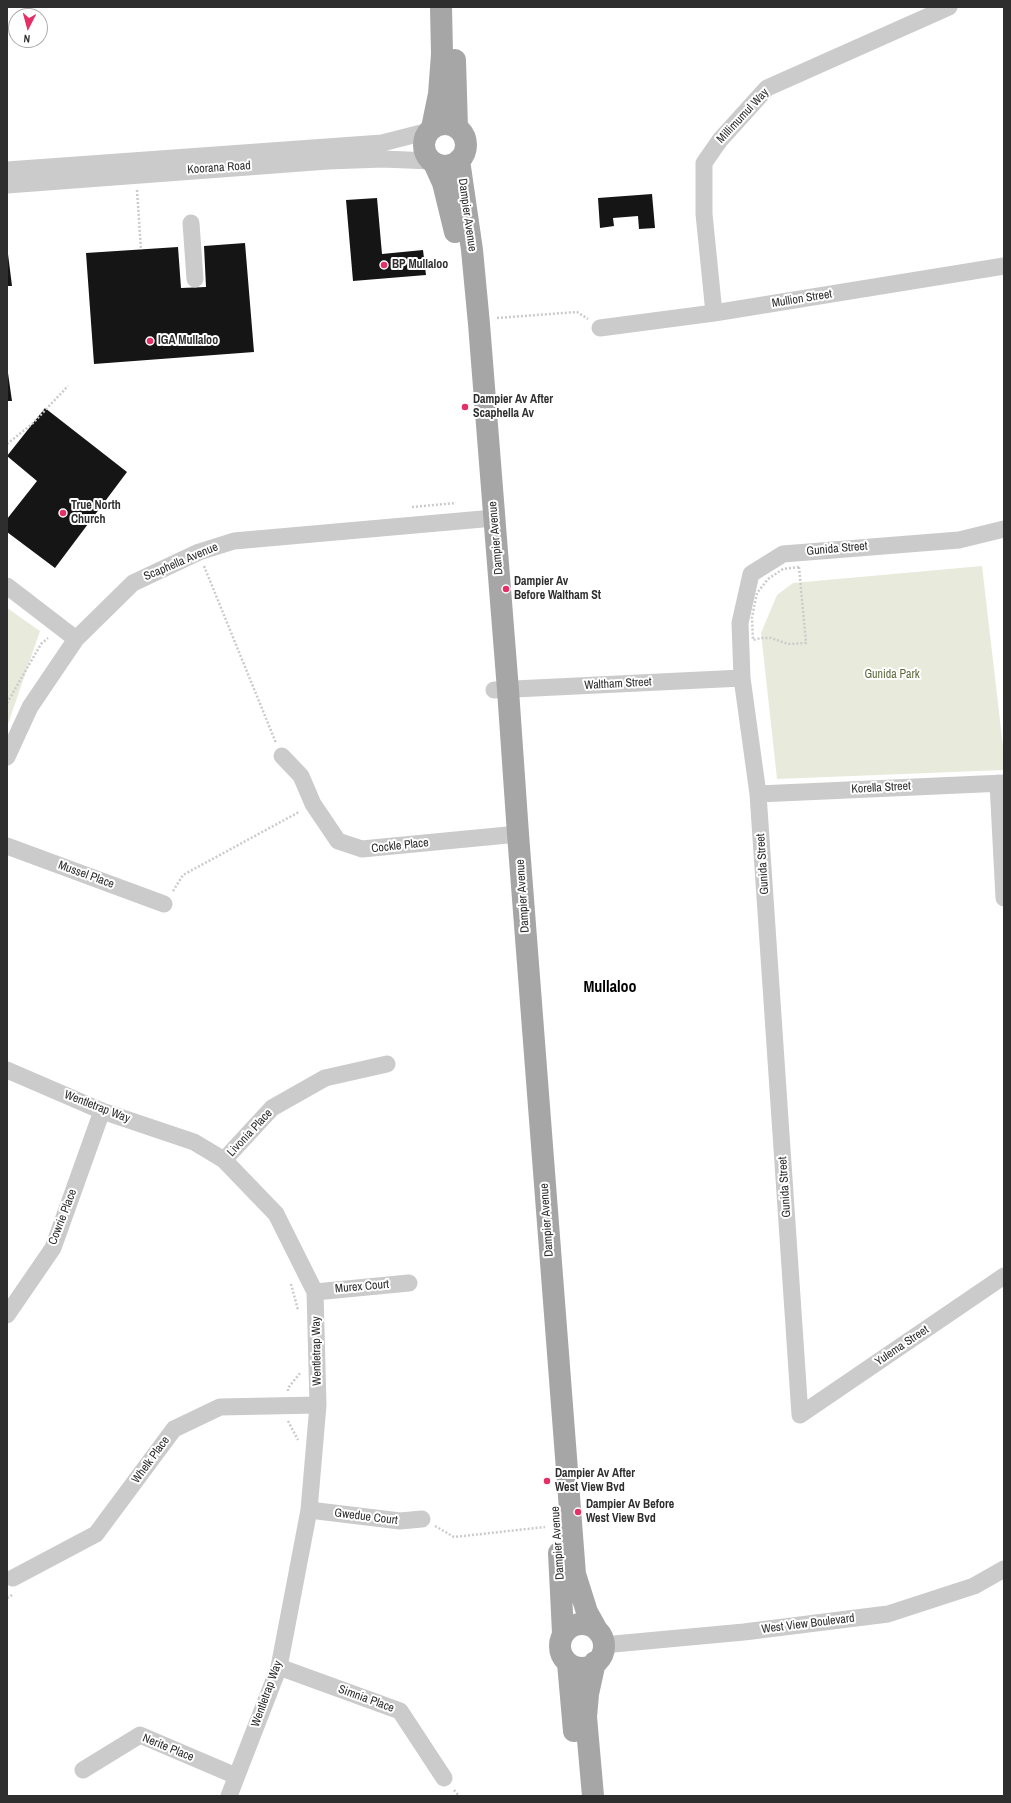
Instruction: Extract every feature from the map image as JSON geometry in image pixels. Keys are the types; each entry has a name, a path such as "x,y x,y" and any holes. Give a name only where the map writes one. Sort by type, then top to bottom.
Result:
{"main road":[{"path":"431,129 444,124 457,128 463,135 466,144 464,152 459,160 447,166 432,162 424,150 425,136 431,129 439,94 442,54 441,7"},
{"path":"455,7 455,82 457,128"},
{"name":"Dampier Avenue","path":"459,160 472,250 478,316 488,519 511,835 562,1593 563,1633"},
{"name":"Dampier Avenue","path":"432,162 443,183 455,228 488,519"},
{"name":"Dampier Avenue","path":"511,835 574,1574 598,1646"},
{"path":"593,1796 586,1717 588,1694 598,1646 589,1625 577,1624 569,1627 563,1633 560,1641 560,1649 563,1657 568,1663 580,1667 588,1666 598,1646"},
{"path":"568,1663 579,1796"}],"street":[{"name":"Millimumul Way","path":"714,313 704,214 704,163 720,140 767,88 949,7"},
{"name":"Koorana Road","path":"7,170 382,143 431,129"},
{"name":"Koorana Road","path":"7,185 328,161 383,159 432,162"},
{"path":"191,223 195,279"},
{"name":"Mullion Street","path":"600,328 714,313 1004,266"},
{"name":"Scaphella Avenue","path":"7,757 30,707 76,639 133,583 199,552 234,541 488,519"},
{"name":"Gunida Street","path":"800,1415 758,794 742,678 740,622 751,574 783,554 959,540 1004,529"},
{"path":"7,586 76,639"},
{"name":"Waltham Street","path":"501,690 742,678"},
{"name":"Cockle Place","path":"282,756 301,776 313,804 338,841 362,850 511,835"},
{"path":"1001,783 1004,898"},
{"name":"Korella Street","path":"758,794 1001,783"},
{"name":"Mussel Place","path":"7,846 164,904"},
{"name":"Livonia Place","path":"224,1160 272,1108 325,1078 387,1064"},
{"name":"Wentletrap Way","path":"7,1070 102,1111 194,1142 224,1160 276,1214 315,1292 318,1405 309,1510 279,1667 229,1796"},
{"name":"Cowrie Place","path":"7,1315 53,1248 102,1111"},
{"name":"Yulema Street","path":"800,1415 1004,1276"},
{"name":"Murex Court","path":"315,1292 410,1283"},
{"name":"Whelk Place","path":"13,1578 96,1534 174,1429 220,1407 318,1405"},
{"name":"Gwedue Court","path":"309,1510 400,1521 422,1519"},
{"name":"West View Boulevard","path":"598,1646 744,1632 888,1614 974,1586 1004,1569"},
{"name":"Simnia Place","path":"279,1667 400,1711 444,1778"},
{"name":"Nerite Place","path":"83,1770 140,1735 236,1776"}],"path":[{"path":"137,189 140,250"},
{"path":"494,319 577,312 600,328"},
{"path":"7,444 33,423 68,386"},
{"path":"199,552 282,756"},
{"path":"799,567 806,643 788,644 771,638 753,640 752,617 757,593 768,579 783,569 799,567"},
{"path":"164,904 183,875 313,804"},
{"path":"291,1282 300,1317"},
{"path":"298,1441 287,1420 288,1388 302,1370"},
{"path":"422,1519 454,1537 545,1527"}],"green space":[{"name":"Gunida Park","path":"982,566 1004,755 1004,770 777,779 761,633 777,595 793,583"},
{"path":"7,608 40,631 7,727"}],"building":[{"path":"652,194 655,228 639,229 638,216 613,218 614,226 600,228 598,198"},
{"path":"377,198 382,254 423,250 426,275 353,281 346,200"},
{"path":"245,243 254,352 94,364 86,253 178,247 181,288 206,287 204,246"},
{"path":"7,246 12,286 7,286"},
{"path":"7,366 12,401 7,401"},
{"path":"45,408 127,472 55,568 7,532 7,519 37,481 7,456"}],"place":[{"name":"BP Mullaloo","path":"384,265"},
{"name":"IGA Mullaloo","path":"150,341"},
{"name":"Dampier Av After Scaphella Av","path":"465,407"},
{"name":"True North Church","path":"63,513"},
{"name":"Dampier Av Before Waltham St","path":"506,589"},
{"name":"Dampier Av After West View Bvd","path":"547,1481"},
{"name":"Dampier Av Before West View Bvd","path":"578,1512"}],"district":[{"name":"Mullaloo","path":"610,988"}]}
